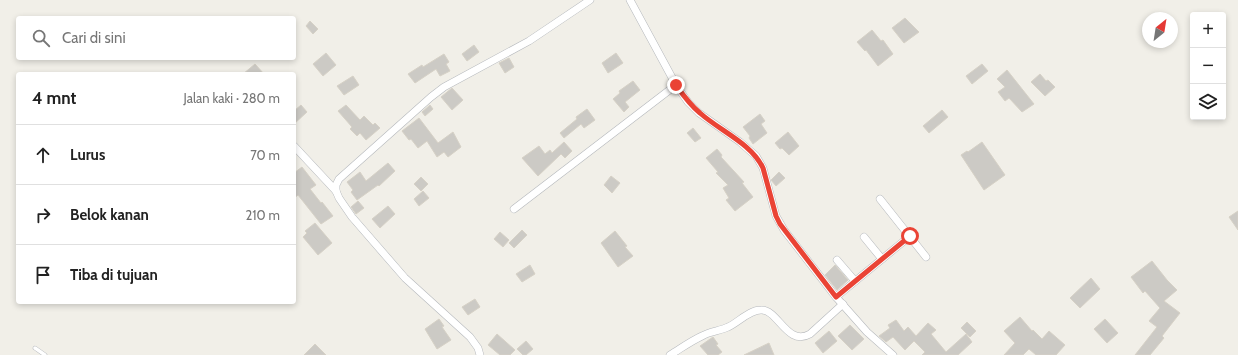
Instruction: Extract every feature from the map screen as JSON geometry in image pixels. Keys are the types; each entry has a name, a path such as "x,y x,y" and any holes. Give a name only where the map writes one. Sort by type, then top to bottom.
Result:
{"street":[{"path":"336,191 336,185 339,179 444,87 529,41 590,0"},
{"path":"630,0 676,85 688,102 699,113 740,142 760,161 776,216 780,224 842,304 867,332 893,355"},
{"path":"514,210 676,85"},
{"path":"296,148 336,191 352,217 400,272 470,337 478,348 480,355"},
{"path":"880,199 926,256"},
{"path":"836,297 910,236"},
{"path":"864,238 882,259"},
{"path":"837,260 854,282"},
{"path":"670,355 703,335 728,327 760,310 767,311 789,332 800,337 805,337 842,304"}],"lane":[{"path":"35,348 45,355"}],"building":[{"path":"905,18 919,32 904,43 892,28"},
{"path":"310,21 318,29 313,34 306,26"},
{"path":"872,30 881,41 883,40 893,54 878,66 866,50 865,51 857,42"},
{"path":"474,45 479,52 467,61 462,54"},
{"path":"326,53 336,65 323,76 313,64"},
{"path":"616,53 623,63 608,73 602,63"},
{"path":"444,54 449,62 446,64 450,71 440,76 436,69 415,83 408,74 422,65 423,67"},
{"path":"509,58 514,67 505,73 499,63"},
{"path":"255,64 262,72 245,72"},
{"path":"982,64 988,71 972,84 966,76"},
{"path":"1007,70 1034,104 1022,112 1009,98 1005,101 998,92 1005,87 997,79"},
{"path":"1040,74 1046,81 1048,80 1055,87 1045,96 1031,82"},
{"path":"353,76 359,85 344,95 337,86"},
{"path":"633,81 640,90 625,102 629,107 624,112 613,99 620,93 619,91"},
{"path":"452,88 463,100 452,110 441,97"},
{"path":"301,105 307,112 296,122 296,109"},
{"path":"346,105 360,120 364,116 373,125 375,123 380,128 366,140 360,133 357,136 350,129 352,127 338,111"},
{"path":"430,105 433,109 425,116 422,112"},
{"path":"587,109 595,120 584,128 581,124 564,138 560,133 577,119 576,117"},
{"path":"942,110 948,117 929,133 923,126"},
{"path":"760,114 765,121 761,124 767,133 753,144 749,138 750,136 743,127"},
{"path":"419,118 438,143 453,132 461,147 448,157 444,152 437,157 427,141 418,148 402,131"},
{"path":"693,128 701,138 695,142 687,133"},
{"path":"788,132 799,146 789,155 782,148 780,149 775,143"},
{"path":"564,142 572,151 565,158 561,154 538,176 522,158 539,146 545,154 550,150 552,153"},
{"path":"982,142 1005,175 984,190 961,155"},
{"path":"717,149 722,155 721,157 744,182 742,183 753,197 735,211 726,200 729,198 723,188 728,185 716,173 718,172 706,158"},
{"path":"388,163 395,171 379,186 378,185 357,200 351,192 353,190 347,182 360,172 366,181"},
{"path":"302,167 316,185 310,189 333,216 321,224 298,195 296,196 296,172"},
{"path":"779,172 785,178 776,186 771,180"},
{"path":"611,176 620,183 612,193 604,185"},
{"path":"421,177 428,184 421,191 414,184"},
{"path":"423,191 429,198 419,206 414,199"},
{"path":"358,201 364,208 356,214 351,207"},
{"path":"388,206 395,214 380,228 372,219"},
{"path":"1238,211 1238,230 1229,217"},
{"path":"315,223 332,243 318,255 303,237 307,233 305,231"},
{"path":"522,230 527,235 514,248 509,243"},
{"path":"615,231 627,246 625,247 633,256 618,267 601,243"},
{"path":"500,232 509,240 503,247 494,239"},
{"path":"1152,261 1177,290 1164,301 1180,313 1162,336 1164,338 1150,355 1135,355 1157,327 1149,321 1160,308 1145,291 1143,293 1131,277"},
{"path":"530,265 535,274 522,282 516,274"},
{"path":"835,265 848,280 837,290 825,275"},
{"path":"1091,278 1100,289 1080,308 1070,298"},
{"path":"475,299 480,307 468,315 462,307"},
{"path":"1020,317 1032,331 1033,330 1042,339 1049,331 1065,345 1056,355 1036,355 1029,349 1023,355 1004,355 1015,343 1004,331"},
{"path":"439,319 444,326 442,327 451,340 437,349 425,329"},
{"path":"1105,319 1118,333 1107,343 1094,329"},
{"path":"896,320 904,331 908,327 916,336 928,323 936,330 931,334 946,352 966,334 972,342 958,355 922,355 925,352 914,341 905,350 893,337 886,342 879,336 890,328 888,325"},
{"path":"967,322 976,331 970,337 961,328"},
{"path":"850,325 864,339 852,350 838,336"},
{"path":"829,331 837,341 823,353 815,343"},
{"path":"497,334 515,350 510,355 500,355 488,345"},
{"path":"713,337 718,344 716,345 722,352 718,355 708,355 700,346"},
{"path":"526,341 533,349 526,355 523,355 517,349"},
{"path":"769,343 774,355 744,355"},
{"path":"315,344 326,355 304,355"}],"route":[{"path":"676,85 688,102 699,113 740,142 760,161 776,216 780,224 836,297 910,236"}]}
